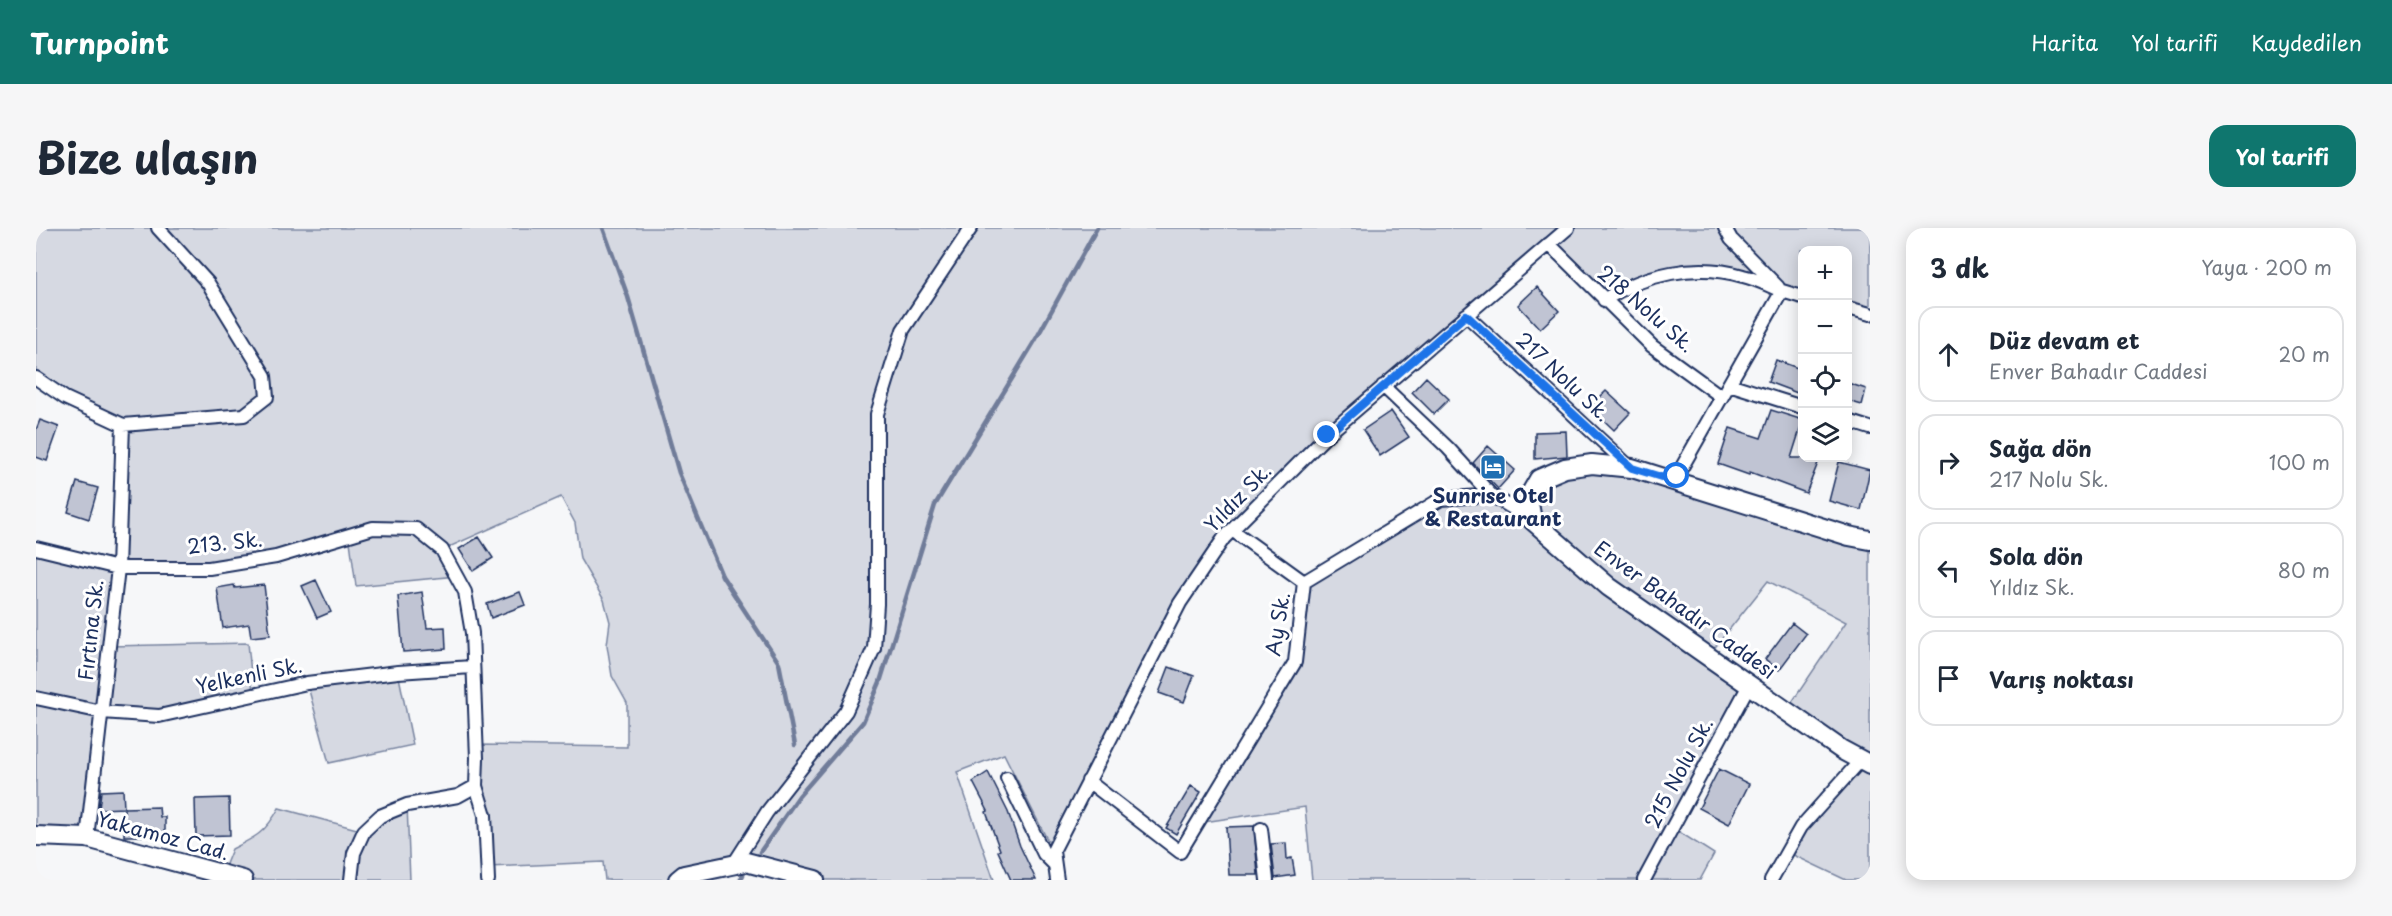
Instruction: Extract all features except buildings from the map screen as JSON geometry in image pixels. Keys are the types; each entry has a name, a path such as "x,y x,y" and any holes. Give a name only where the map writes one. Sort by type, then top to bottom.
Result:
{"main road":[{"path":"1532,520 1528,498 1539,479 1565,468 1592,464 1632,468 1849,536 1870,540"},
{"name":"Enver Bahadır Caddesi","path":"1532,520 1609,586 1749,685 1865,763"},
{"name":"Yakamoz Cad.","path":"36,836 87,838 243,880"},
{"path":"678,880 684,876 737,864 814,880"}],"street":[{"path":"36,378 65,398 123,426 244,415 267,397 266,376 208,283 159,228"},
{"path":"737,864 767,812 846,711 874,648 877,604 877,414 903,330 971,228"},
{"name":"Yıldız Sk.","path":"1057,880 1053,851 1180,603 1224,538 1327,435 1568,228"},
{"path":"1725,228 1731,239 1782,291"},
{"name":"218 Nolu Sk.","path":"1549,244 1652,346 1722,397"},
{"path":"1604,300 1626,286 1656,277 1707,269 1743,276 1798,296"},
{"path":"1674,481 1782,291"},
{"path":"1852,309 1870,314"},
{"name":"217 Nolu Sk.","path":"1466,315 1632,468"},
{"path":"1730,384 1798,405"},
{"path":"1383,386 1448,448 1491,495 1532,520"},
{"path":"1852,422 1870,428"},
{"name":"Fırtına Sk.","path":"87,838 118,568 123,426"},
{"name":"Ay Sk.","path":"1088,781 1180,852 1294,662 1304,582 1441,499 1491,495"},
{"name":"213. Sk.","path":"36,548 118,568 209,568 276,557 373,528 416,529 442,550 465,592 472,633 472,667"},
{"path":"1232,530 1304,582"},
{"path":"472,667 477,758 476,786 485,814 488,880"},
{"name":"Yelkenli Sk.","path":"36,698 102,712 159,716 307,683 398,672 472,667"},
{"name":"215 Nolu Sk.","path":"1644,880 1749,685"},
{"path":"1771,880 1802,827 1865,763"},
{"path":"1007,778 1044,854 1054,864"},
{"path":"351,880 354,853 364,831 380,816 407,806 458,796 476,786"},
{"path":"1261,829 1267,880"}],"shaded area":[{"path":"36,228 1870,228 1870,314 1852,309 1852,246 1798,246 1798,296 1743,276 1666,274 1604,300 1549,245 1383,386 1224,538 1180,603 1053,851 1004,754 957,772 994,880 815,880 746,862 678,880 605,880 603,862 488,867 476,745 627,747 627,703 612,676 607,645 610,622 604,600 580,559 575,523 561,497 442,550 456,576 356,586 349,534 276,557 118,568 123,426 36,378"},
{"path":"1592,464 1870,540 1870,880 1846,880 1787,852 1860,761 1786,711 1846,622 1768,581 1708,656 1749,685 1673,828 1714,854 1700,880 1312,880 1305,807 1197,823 1295,662 1304,582 1441,499 1491,495 1532,519 1539,479"},
{"path":"36,548 118,568 110,646 248,643 253,693 159,716 102,712 87,838 36,836"},
{"path":"398,672 413,745 329,763 307,683"},
{"path":"407,805 410,880 243,880 222,874 232,849 260,833 270,823 279,808 364,831"}],"waterway":[{"path":"603,228 628,297 679,473 722,576 779,663 795,745"},
{"path":"760,852 799,796 863,722 880,682 935,505 1036,339 1097,228"},
{"path":"740,880 743,875"}],"place":[{"name":"Sunrise Otel & Restaurant","path":"1493,467"}],"route":[{"path":"1327,435 1466,315 1632,468 1674,481 1677,476"}]}
